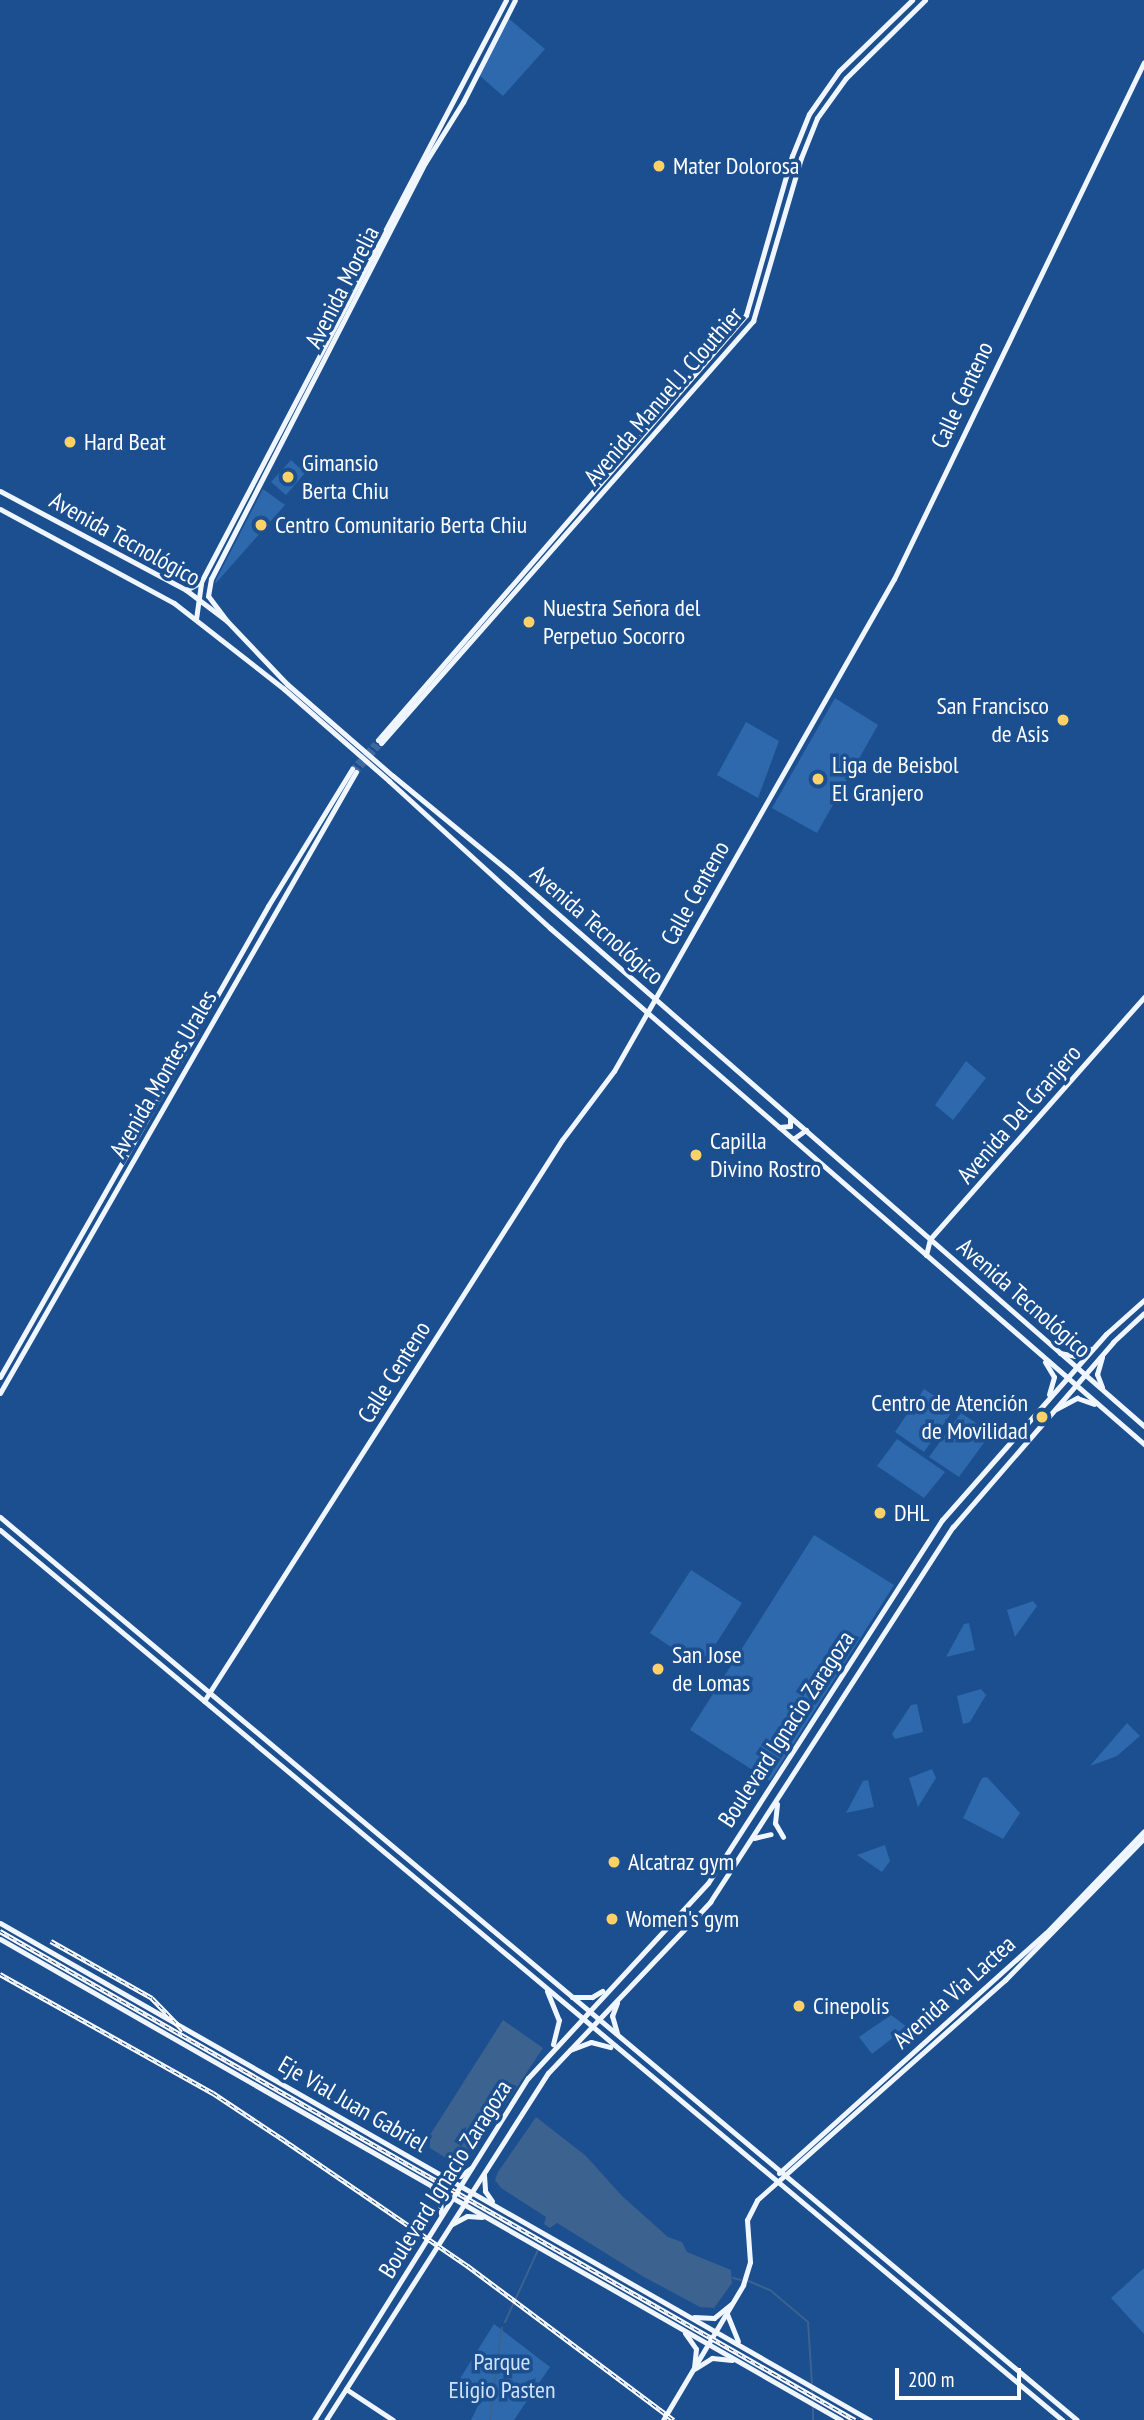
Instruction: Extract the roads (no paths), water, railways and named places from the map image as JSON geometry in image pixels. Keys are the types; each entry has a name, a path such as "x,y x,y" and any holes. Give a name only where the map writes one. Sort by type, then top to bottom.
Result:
{"main road":[{"name":"Avenida Morelia","path":"227,621 207,593 238,520 506,0"},
{"name":"Avenida Morelia","path":"196,619 201,582 238,520 425,163 463,102 515,0"},
{"name":"Avenida Manuel J. Clouthier","path":"912,0 839,71 809,114 792,156 746,315 379,742 753,321 797,170 817,118 846,78 925,0"},
{"name":"Calle Centeno","path":"204,1701 562,1140 608,1081 894,579 1144,62"},
{"name":"Avenida Tecnológico","path":"0,492 186,590 227,621 286,686"},
{"name":"Avenida Tecnológico","path":"0,509 145,585 286,686 442,822 559,916 1144,1426"},
{"path":"186,590 201,582"},
{"name":"Avenida Montes Urales","path":"0,1377 268,906 354,770 0,1394"},
{"name":"Avenida Tecnológico","path":"442,822 550,928 1144,1444"},
{"path":"550,928 559,916"},
{"name":"Avenida Del Granjero","path":"926,1256 930,1239 1144,997"},
{"path":"779,1127 789,1126 790,1116"},
{"path":"793,1139 806,1130"},
{"path":"918,1228 931,1230 944,1223"},
{"path":"990,1310 1000,1300"},
{"name":"Boulevard Ignacio Zaragoza","path":"314,2420 441,2216 550,2050 708,1883 938,1526 1098,1343 1144,1300"},
{"path":"1004,1322 1013,1312"},
{"name":"Boulevard Ignacio Zaragoza","path":"326,2420 471,2191 564,2053 706,1907 953,1527 1084,1374 1144,1313"},
{"path":"1059,1353 1081,1355 1098,1343"},
{"path":"1106,1393 1097,1374 1108,1348"},
{"path":"1036,1352 1054,1377 1047,1400"},
{"path":"1056,1409 1080,1398 1103,1409"},
{"path":"0,1517 1077,2420"},
{"path":"0,1530 580,2017 617,2051 1062,2420"},
{"path":"778,1798 775,1823 783,1837"},
{"name":"Avenida Via Lactea","path":"783,2174 1046,1933 1144,1831"},
{"path":"751,1840 771,1834"},
{"name":"Avenida Via Lactea","path":"783,2174 1041,1946 1144,1838"},
{"name":"Eje Vial Juan Gabriel","path":"0,1923 870,2420"},
{"name":"Eje Vial Juan Gabriel","path":"0,1939 841,2420"},
{"path":"543,1986 550,1978"},
{"path":"572,1997 592,1997 613,1982"},
{"path":"543,1986 559,2020 550,2050"},
{"path":"618,2036 613,2011 623,1994"},
{"path":"564,2053 591,2042 617,2051"},
{"path":"639,2068 649,2063"},
{"path":"443,2176 460,2176 473,2166"},
{"path":"486,2171 484,2186 494,2204"},
{"path":"663,2420 743,2285 747,2275 749,2213 783,2174"},
{"path":"430,2185 440,2199 441,2216"},
{"path":"449,2225 467,2216 486,2217"},
{"path":"433,2229 442,2238"},
{"path":"415,2280 423,2258 420,2251"},
{"path":"687,2315 714,2318 736,2299"},
{"path":"727,2314 734,2337 745,2348"},
{"path":"680,2329 696,2349 695,2370"},
{"path":"695,2370 716,2357 738,2362"},
{"path":"337,2383 393,2420"}],"waterway":[{"path":"505,2322 538,2250"},
{"path":"733,2278 741,2280"},
{"path":"746,2280 770,2290 808,2322 812,2384"},
{"path":"490,2420 502,2328"},
{"path":"812,2390 813,2401"},
{"path":"813,2407 813,2420"}],"tunnel":[{"path":"352,769 378,740"},
{"path":"356,772 381,743"}],"railway":[{"path":"0,1931 855,2420"},
{"path":"51,1941 152,1998 183,2030"},
{"path":"0,1974 213,2093 468,2266 674,2420"}],"place":[{"name":"Mater Dolorosa","path":"659,166"},
{"name":"Hard Beat","path":"70,442"},
{"name":"Gimansio Berta Chiu","path":"288,477"},
{"name":"Centro Comunitario Berta Chiu","path":"261,525"},
{"name":"Nuestra Señora del Perpetuo Socorro","path":"529,622"},
{"name":"San Francisco de Asis","path":"1063,720"},
{"name":"Liga de Beisbol El Granjero","path":"818,779"},
{"name":"Capilla Divino Rostro","path":"696,1155"},
{"name":"Centro de Atención de Movilidad","path":"1042,1417"},
{"name":"DHL","path":"880,1513"},
{"name":"San Jose de Lomas","path":"658,1669"},
{"name":"Alcatraz gym","path":"614,1862"},
{"name":"Women's gym","path":"612,1919"},
{"name":"Cinepolis","path":"799,2006"}],"park label":[{"name":"Parque Eligio Pasten","path":"502,2376"}]}
